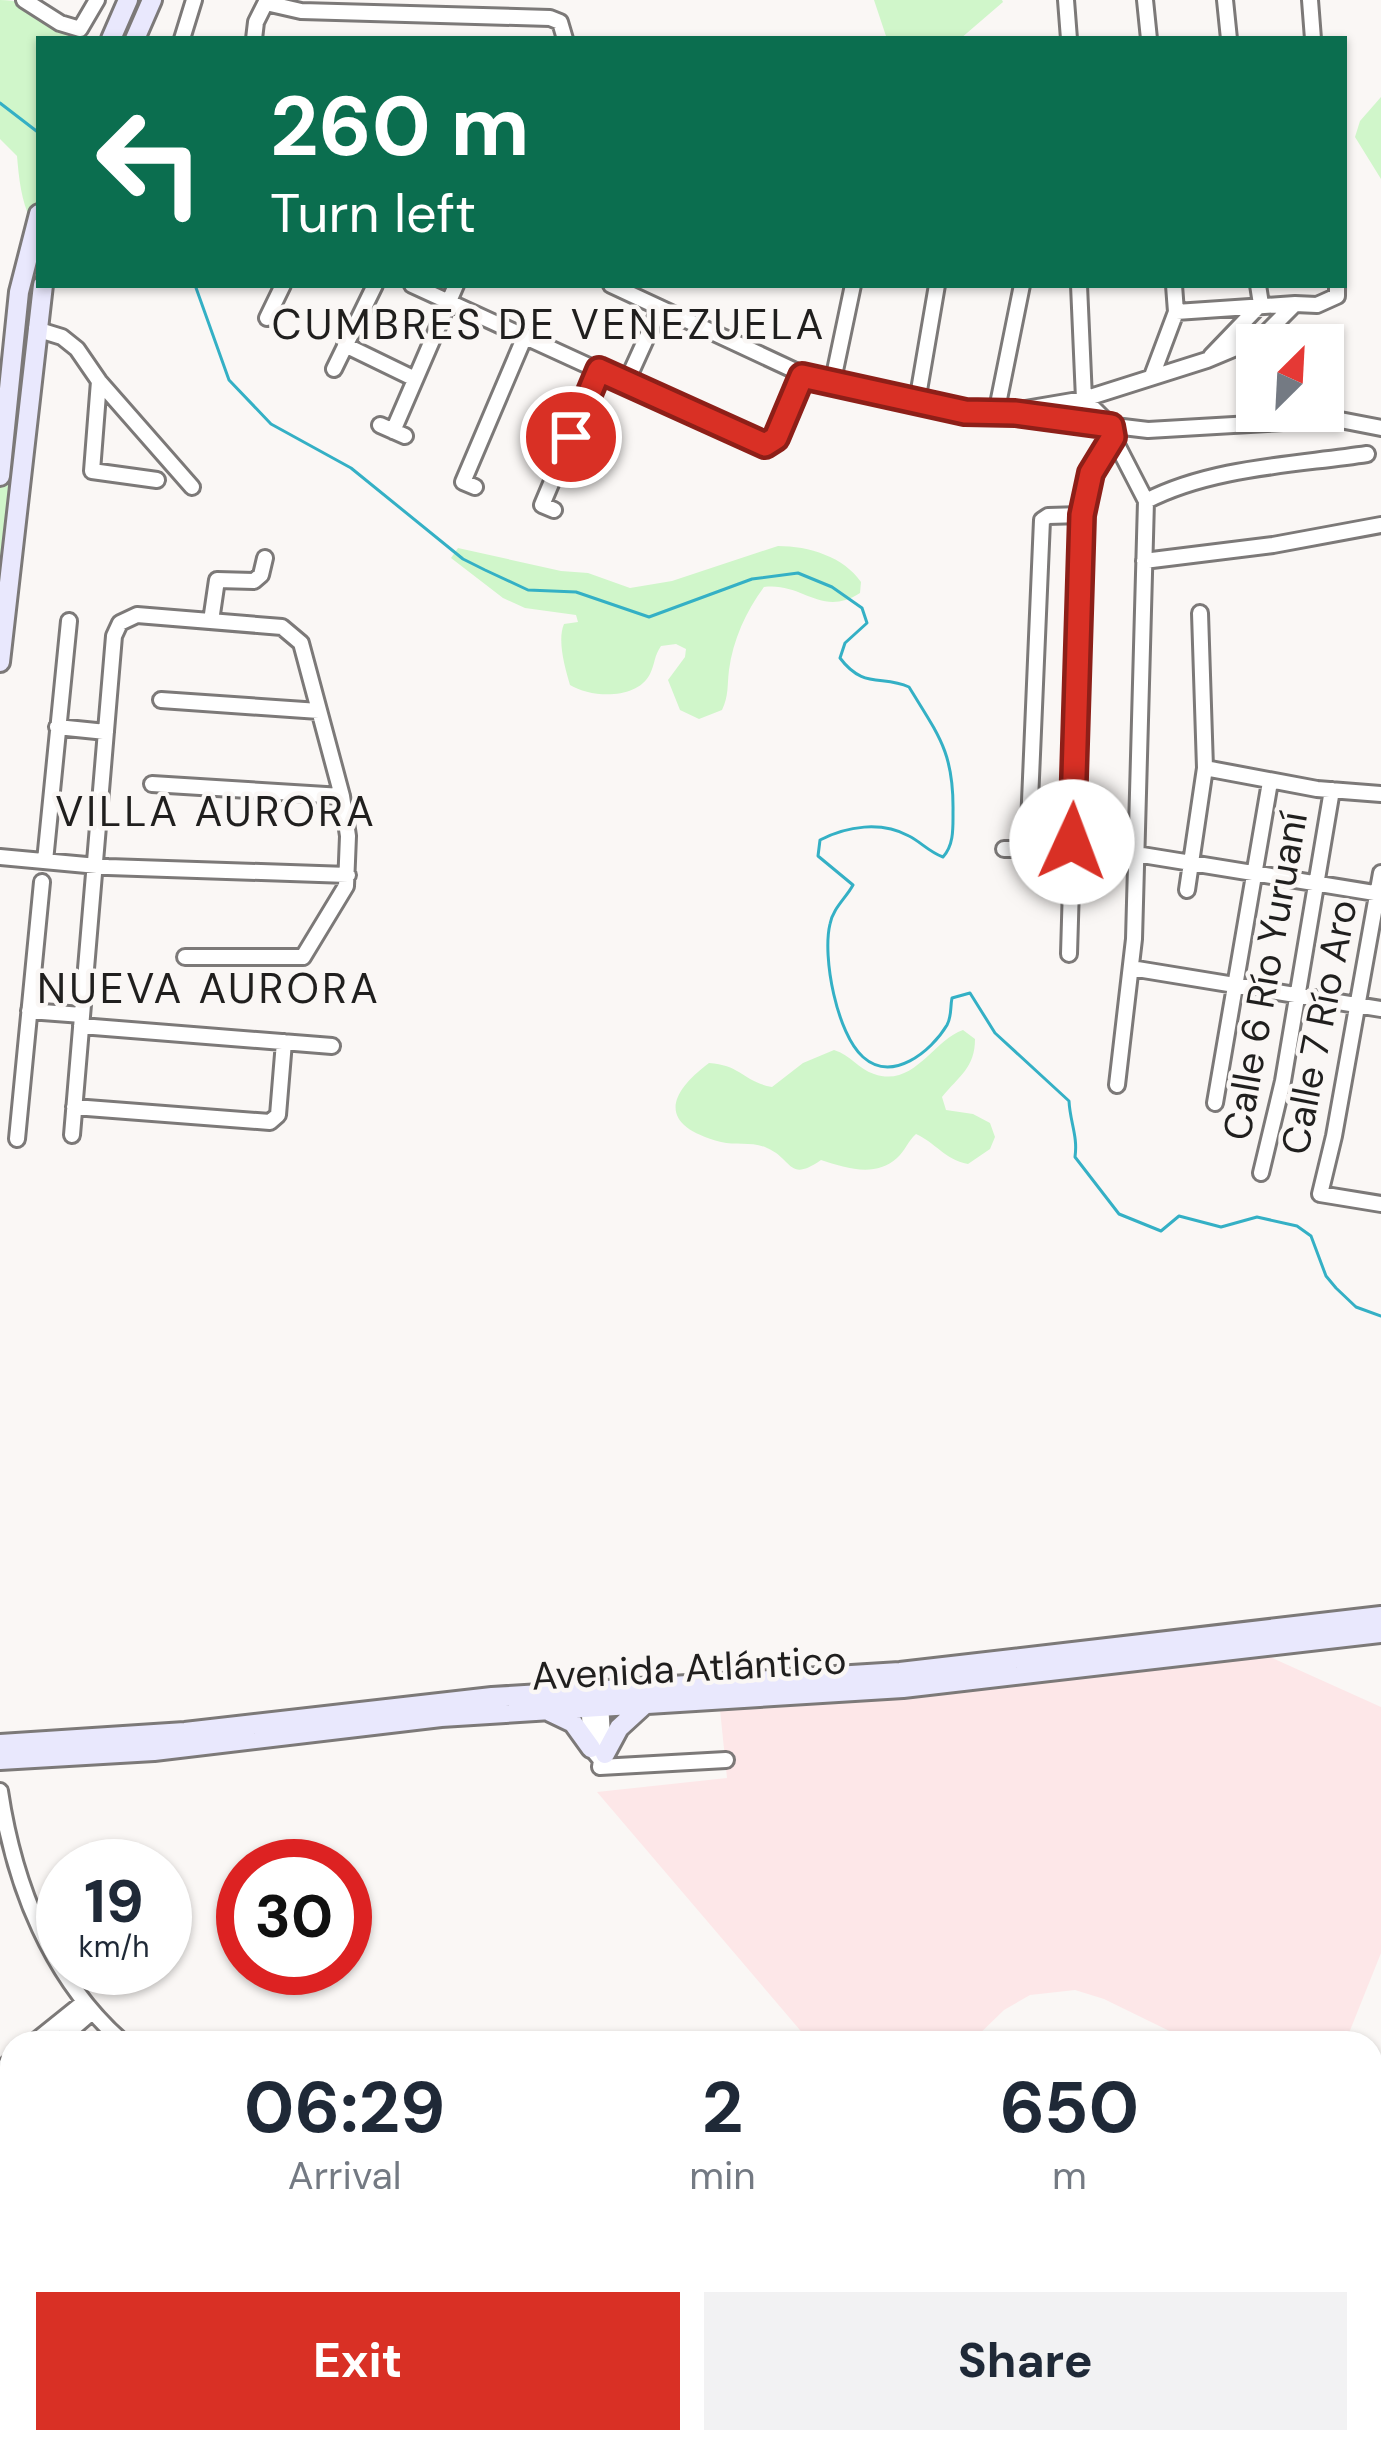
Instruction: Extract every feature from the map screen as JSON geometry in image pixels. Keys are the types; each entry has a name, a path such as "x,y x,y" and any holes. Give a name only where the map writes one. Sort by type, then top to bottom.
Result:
{"main road":[{"path":"112,36 128,0"},
{"path":"136,36 152,0"},
{"path":"0,476 20,292 36,226"},
{"path":"0,662 43,288"},
{"name":"Avenida Atlántico","path":"0,1744 149,1735 383,1707 594,1699 1025,1660 1381,1616"},
{"name":"Avenida Atlántico","path":"0,1760 154,1751 546,1709 594,1699 643,1706 1013,1677 1381,1633"},
{"path":"546,1709 573,1723 599,1754 643,1706"}],"street":[{"path":"24,0 60,23 83,28 97,0"},
{"path":"183,36 194,0"},
{"path":"1066,0 1069,36"},
{"path":"1145,0 1149,36"},
{"path":"1225,0 1229,36"},
{"path":"1310,0 1312,36"},
{"path":"254,36 267,1 301,11 415,7 550,18 560,22 564,36"},
{"path":"267,317 282,288"},
{"path":"334,369 374,288"},
{"path":"419,288 759,444 776,438 802,376"},
{"path":"393,431 454,288"},
{"path":"617,288 802,376 917,402 1112,431 1335,419 1381,428"},
{"path":"832,385 852,288"},
{"path":"917,402 936,288"},
{"path":"996,413 1021,288"},
{"path":"1079,288 1084,399 1112,431 1146,501 1131,968 1117,1085"},
{"path":"1152,376 1176,312 1174,288"},
{"path":"1258,288 1261,304"},
{"path":"1176,312 1326,302 1337,296 1337,288"},
{"path":"1207,360 1261,304"},
{"path":"1015,413 1084,399 1207,360 1262,337 1295,304"},
{"path":"626,383 660,308"},
{"path":"36,329 68,340 192,488"},
{"path":"475,488 463,482 525,336"},
{"path":"345,345 415,379"},
{"path":"554,510 542,505 599,370"},
{"path":"99,381 92,471 157,480"},
{"path":"1069,955 1082,515 1091,473 1112,431"},
{"path":"1146,501 1205,479 1367,454"},
{"path":"1028,848 1042,520 1082,515"},
{"path":"1144,561 1381,525"},
{"path":"211,621 217,580 254,581 261,575 265,558"},
{"path":"1187,890 1204,768 1200,613"},
{"path":"72,1136 114,635 120,623 137,615 289,630 301,643 342,796 348,836 348,875 335,908 303,957 185,956"},
{"path":"45,861 69,621"},
{"path":"161,700 319,711"},
{"path":"57,727 106,732"},
{"path":"1204,768 1270,782 1381,794"},
{"path":"1215,1103 1270,782"},
{"path":"152,784 342,796"},
{"name":"Calle 6 Río Yuruaní","path":"1261,1173 1283,1081 1332,790"},
{"path":"1004,849 1072,849"},
{"path":"1136,854 1379,894"},
{"path":"0,857 348,875"},
{"name":"Calle 7 Río Aro","path":"1381,873 1320,1194 1381,1204"},
{"path":"16,1139 42,882"},
{"path":"1131,968 1381,1009"},
{"path":"29,1011 81,1021 332,1046"},
{"path":"74,1107 270,1122 278,1115 284,1042"},
{"path":"594,1699 600,1768 726,1760"},
{"path":"0,1791 10,1849 26,1896 60,1967 112,2031"},
{"path":"51,2031 88,2007"},
{"path":"67,2031 88,2007"}],"shaded area":[{"path":"1252,1649 1381,1707 1381,1953 1350,2031 1169,2031 1075,1990 1030,1995 1004,2010 982,2031 801,2031 597,1792 727,1778 719,1700"}],"green space":[{"path":"0,0 45,11 81,36 36,36 39,288 0,662 0,476 31,221 17,156 0,139"},
{"path":"874,0 1003,2 963,36 886,36"},
{"path":"1381,97 1381,179 1355,137 1360,121"},
{"path":"778,546 802,548 835,560 861,582 860,593 834,602 764,587 737,637 722,710 699,719 680,710 668,680 686,649 676,644 661,646 650,674 635,689 601,694 579,689 570,685 562,646 564,624 578,622 576,615 525,608 503,598 451,558 458,548 588,573 630,588 672,581"},
{"path":"963,1030 975,1039 972,1057 942,1097 946,1110 973,1114 990,1123 995,1137 990,1149 968,1164 916,1134 897,1158 879,1168 860,1170 821,1160 796,1169 761,1146 727,1143 687,1128 676,1109 684,1087 709,1063 772,1087 803,1063 834,1050 868,1072 888,1077 912,1069"}],"waterway":[{"path":"0,103 36,131"},
{"path":"196,288 229,380 271,424 351,468 463,559 485,570 528,590 576,592 649,617 752,579 798,573 832,587 862,608 867,623 845,643 840,658 865,678 909,687 947,759 953,824 943,857 887,828 841,831 820,840 818,856 853,885 832,918 828,955 839,1014 854,1046 874,1064 886,1067 910,1061 947,1025 952,998 970,993 995,1033 1069,1101 1075,1157 1119,1214 1161,1231 1179,1216 1221,1227 1257,1217 1297,1226 1311,1236 1326,1276 1336,1288 1356,1307 1381,1316"}],"district":[{"name":"CUMBRES DE VENEZUELA","path":"549,324"},
{"name":"VILLA AURORA","path":"216,811"},
{"name":"NUEVA AURORA","path":"209,988"}],"route":[{"path":"571,437 599,370 765,445 776,438 802,376 965,412 1015,413 1111,426 1113,437 1091,473 1082,515 1072,842"}]}
